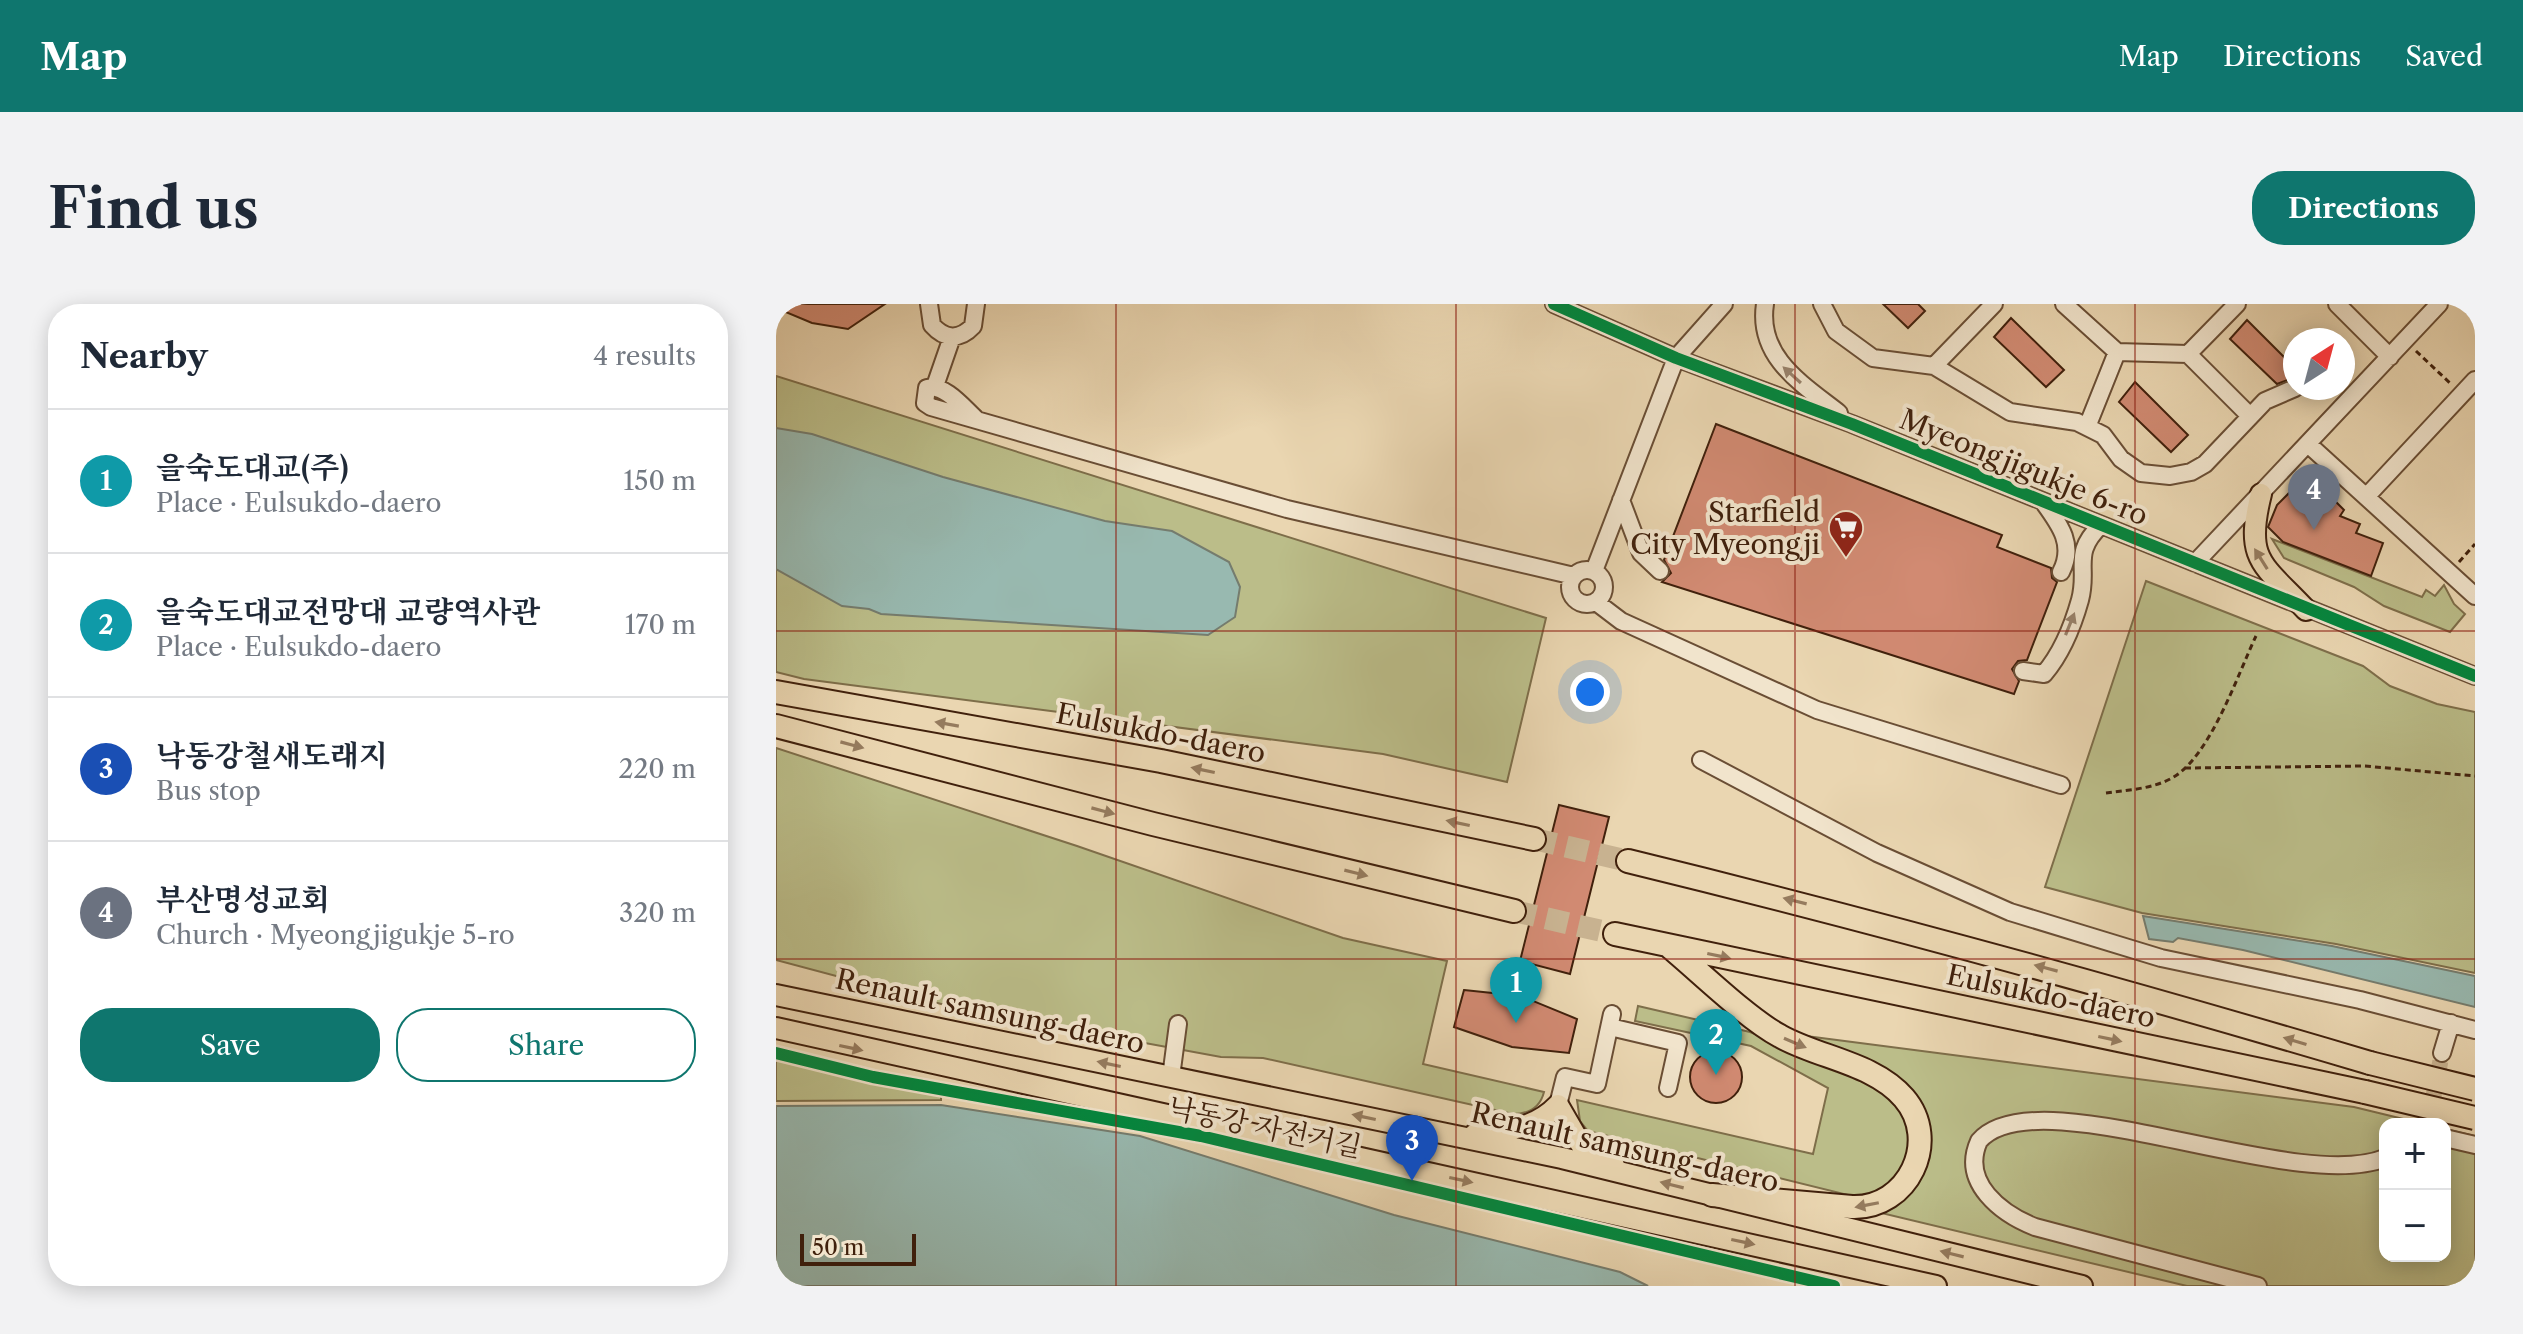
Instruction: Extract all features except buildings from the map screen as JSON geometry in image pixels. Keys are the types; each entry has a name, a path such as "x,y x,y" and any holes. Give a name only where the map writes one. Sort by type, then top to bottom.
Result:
{"highway":[{"name":"Eulsukdo-daero","path":"780,693 1161,761 1534,839"},
{"path":"779,727 1153,824 1514,911"},
{"name":"Eulsukdo-daero","path":"1628,861 1892,926 2370,1063 2475,1089"},
{"name":"Eulsukdo-daero","path":"1615,934 2365,1092 2475,1118"},
{"path":"1667,945 1778,1036 1890,1085 1911,1110 1919,1139 1917,1161 1908,1180 1894,1195 1874,1205 1852,1207 1712,1195"}],"main road":[{"path":"2261,494 2252,530 2256,552 2306,610"},
{"name":"Renault samsung-daero","path":"776,995 1631,1175 2082,1286"},
{"path":"776,1028 806,1038 1936,1286"},
{"path":"1454,1136 1522,1128 1543,1119 1558,1105 1580,1143 1631,1175"}],"street":[{"path":"929,304 932,325 952,337 960,336 973,326 976,304"},
{"name":"Myeongjigukje 6-ro","path":"1554,304 1676,358 1852,424 2475,676"},
{"path":"1594,571 1676,358 1724,304"},
{"path":"1765,304 1767,343 1784,370 1852,424"},
{"path":"1822,304 1836,331 1873,358 1934,366 2010,412 2077,422 2103,435 2121,459 2141,473 2170,476 2191,472 2205,464 2265,401 2283,393"},
{"path":"1934,366 1994,304"},
{"path":"2064,304 2117,352 2188,354 2250,416"},
{"path":"2188,354 2237,304"},
{"path":"2337,304 2390,357"},
{"path":"2195,563 2439,304"},
{"path":"952,337 935,386 927,388 925,403 1287,509 1574,576 1585,570 1594,571 1601,576 1605,588 1596,602 1585,604 1575,600 1570,590 1574,576"},
{"path":"2087,427 2117,352"},
{"path":"2366,497 2475,380"},
{"path":"2308,444 2475,596"},
{"path":"1621,500 1641,553 1660,571"},
{"path":"2043,501 2066,534 2067,562 2061,572"},
{"path":"2023,671 2044,674 2056,660 2081,598 2080,558 2087,539 2101,525"},
{"path":"1596,602 1621,621 1817,710 2061,785"},
{"path":"1701,760 1877,853 2010,912 2161,958 2360,1000 2475,1030"},
{"path":"1558,1105 1565,1077 1597,1084 1611,1021 1678,1043 1668,1088"},
{"path":"2442,1053 2451,1023"},
{"path":"1171,1077 1178,1024"},
{"path":"2258,1286 2035,1227 2012,1218 1996,1207 1980,1181 1975,1155 1979,1141 2007,1125 2045,1122 2141,1133 2245,1155 2315,1165 2351,1168 2379,1160"},
{"path":"2451,1139 2475,1145"}],"path":[{"path":"2410,346 2455,387"},
{"path":"2456,565 2475,544"},
{"path":"2106,793 2152,786 2185,768 2207,738 2256,636"},
{"path":"2185,768 2365,766 2475,776"}],"green space":[{"path":"776,376 1546,618 1507,782 1383,754 804,679 776,672"},
{"path":"2272,539 2422,597 2426,590 2435,596 2444,585 2454,604 2465,614 2450,632 2384,606 2354,587 2284,558"},
{"path":"2146,581 2363,666 2390,686 2437,704 2475,712 2475,973 2336,944 2142,913 2045,887"},
{"path":"776,748 1077,846 1343,938 1447,961 1423,1064 1544,1092 1542,1098 1533,1109 1513,1114 1263,1058 1221,1057 960,1009 776,960"},
{"path":"1638,1006 1750,1032 1874,1083 1898,1101 1913,1136 1903,1176 1864,1199 1588,1131 1580,1121 1577,1100 1813,1154 1828,1088 1751,1046 1635,1021"},
{"path":"1805,1038 2354,1107 2399,1118 2379,1118 2379,1262 2451,1262 2451,1130 2475,1136 2475,1286 2187,1286 1873,1211 1887,1205 1922,1121"},
{"path":"776,1057 866,1080 941,1093 941,1100 776,1101"}],"water":[{"path":"776,428 812,434 943,477 1105,521 1172,531 1229,562 1240,587 1235,617 1208,635 881,614 869,609 842,606 776,569"},
{"path":"2143,916 2332,946 2475,976 2475,1007 2243,950 2178,938 2173,942 2149,939"},
{"path":"941,1105 1140,1136 1394,1215 1620,1272 1648,1286 776,1286 776,1106"}],"tunnel":[{"path":"1534,839 1628,861"},
{"path":"1514,911 1615,934"},
{"path":"2429,1118 2442,1053"}],"cycle path":[{"path":"1554,304 1676,358 1852,424 2475,676"},
{"name":"낙동강 자전거길","path":"776,1053 873,1077 1201,1136 1834,1286"}],"place":[{"name":"부산명성교회","path":"2314,530"},
{"name":"Starfield City Myeongji","path":"1846,559"},
{"name":"을숙도대교(주)","path":"1516,1023"},
{"name":"을숙도대교전망대 교량역사관","path":"1716,1075"},
{"name":"낙동강철새도래지","path":"1412,1181"}]}
